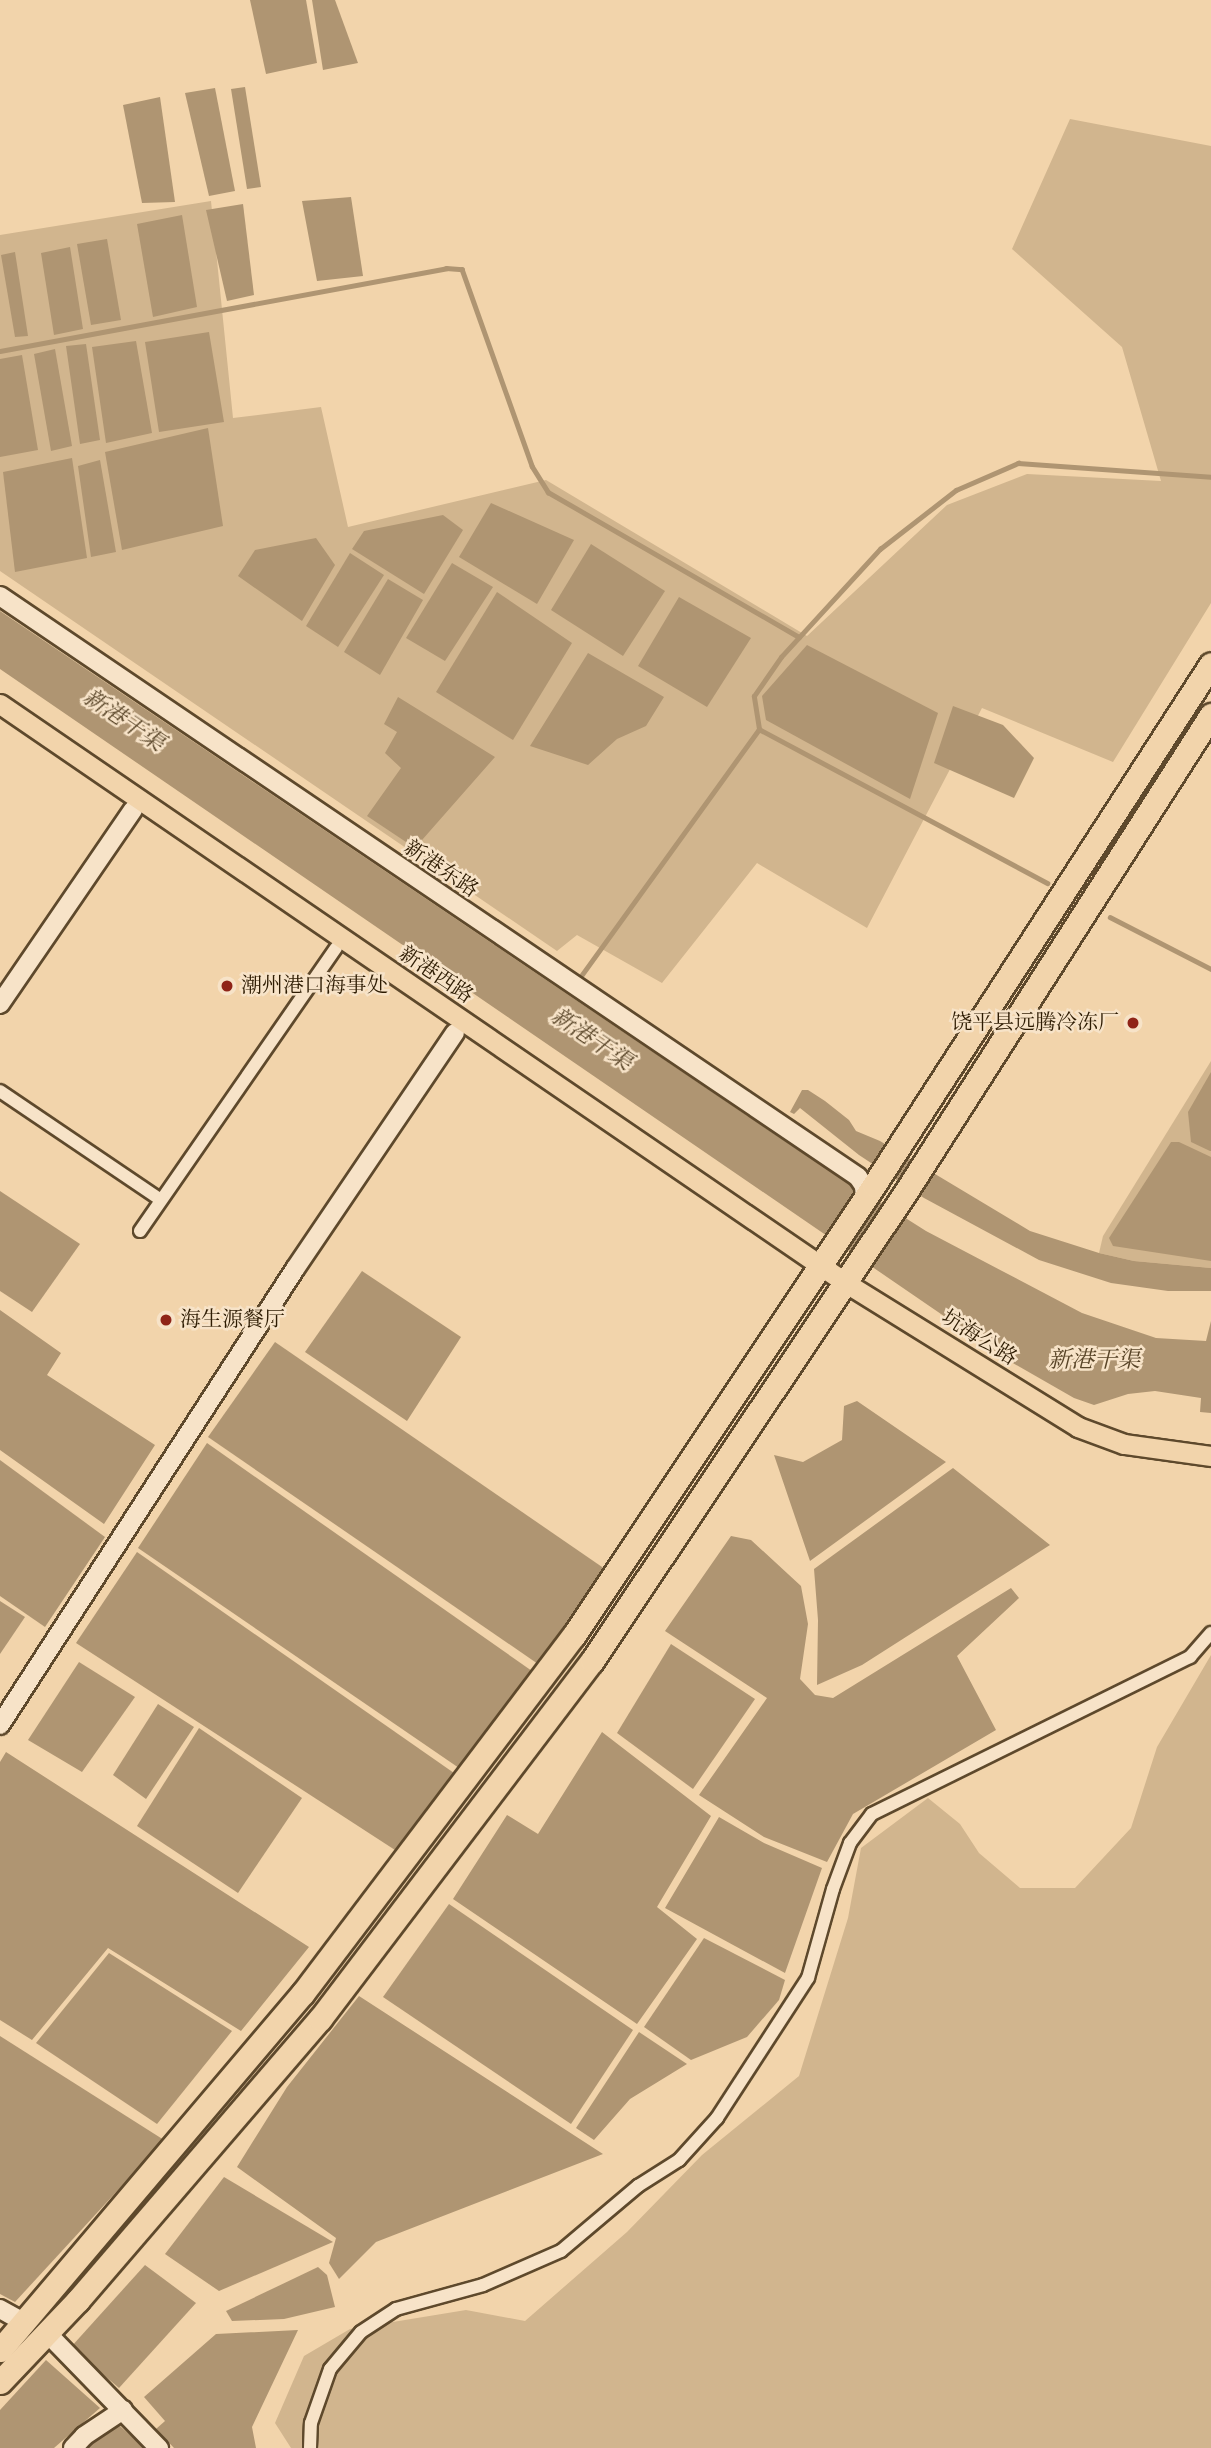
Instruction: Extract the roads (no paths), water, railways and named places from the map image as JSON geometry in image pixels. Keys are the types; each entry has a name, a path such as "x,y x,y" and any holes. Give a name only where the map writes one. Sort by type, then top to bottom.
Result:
{"highway":[{"path":"0,2382 7,2353 23,2322 303,1993 574,1635 826,1259 868,1183 898,1149 1211,664"},
{"path":"7,2353 47,2333 78,2300 320,2019 592,1661 846,1283 1211,715"},
{"path":"1079,867 1105,882"},
{"path":"58,2282 78,2300"}],"main road":[{"name":"新港东路","path":"0,596 868,1183"},
{"name":"新港西路","path":"0,704 826,1259 846,1283"},
{"path":"0,1004 133,810"},
{"path":"0,1724 295,1269 455,1033"},
{"name":"坑海公路","path":"846,1283 1078,1427 1124,1444 1211,1456"},
{"path":"0,2309 23,2322"},
{"path":"47,2333 159,2448"},
{"path":"74,2448 84,2436 123,2410"}],"street":[{"path":"140,1231 336,948"},
{"path":"0,1091 162,1200"},
{"path":"310,2448 311,2423 330,2369 361,2332 396,2309 483,2285 561,2251 638,2186 679,2160 717,2118 808,1978 833,1889 850,1843 872,1814 1190,1657 1211,1633"}],"water":[{"path":"250,0 306,0 317,63 266,74"},
{"path":"312,0 335,0 358,63 323,70"},
{"path":"245,87 261,187 247,189 231,89"},
{"path":"215,88 235,191 209,196 185,93"},
{"path":"160,97 175,202 142,203 123,105"},
{"path":"351,197 363,276 317,281 302,201"},
{"path":"243,204 254,295 227,301 206,210"},
{"path":"182,215 197,307 153,317 137,224"},
{"path":"107,239 121,320 91,325 77,244"},
{"path":"70,247 83,329 54,335 41,253"},
{"path":"15,252 28,336 15,337 1,255"},
{"path":"209,332 224,422 159,432 145,342"},
{"path":"136,341 152,433 106,443 92,347"},
{"path":"86,344 100,440 80,444 66,346"},
{"path":"55,349 72,446 51,451 34,354"},
{"path":"22,355 38,450 0,457 0,359"},
{"path":"208,428 223,526 122,550 105,452"},
{"path":"72,458 87,558 15,572 3,472"},
{"path":"100,460 116,552 91,557 78,466"},
{"path":"491,503 574,540 537,604 459,557"},
{"path":"443,515 463,530 424,594 352,549 364,531"},
{"path":"316,538 335,565 302,621 238,576 255,550"},
{"path":"591,544 665,591 623,656 551,610"},
{"path":"350,553 384,575 338,647 306,626"},
{"path":"452,563 493,587 445,661 406,638"},
{"path":"388,579 423,600 380,675 344,652"},
{"path":"497,592 572,643 513,740 436,692"},
{"path":"679,597 751,638 707,707 638,666"},
{"name":"新港干渠","path":"0,611 795,1148 926,1231 1082,1313 1156,1338 1206,1341 1211,1321 1211,1413 1200,1412 1201,1398 1155,1391 1128,1394 1094,1405 1074,1398 1011,1362 0,669"},
{"path":"807,645 938,713 910,799 766,720 762,696"},
{"path":"588,653 664,697 646,726 617,739 588,765 530,746"},
{"path":"398,697 495,757 415,848 367,816 401,768 385,753 397,732 384,724"},
{"path":"953,706 1003,725 1034,758 1014,798 934,763"},
{"path":"1211,1072 1210,1151 1191,1142 1188,1112"},
{"path":"802,1090 808,1090 825,1101 849,1120 856,1131 880,1141 1030,1231 1134,1261 1211,1268 1211,1291 1168,1291 1111,1283 1039,1260 924,1198 859,1155 800,1108 794,1114 790,1112"},
{"path":"1171,1142 1179,1142 1211,1157 1211,1261 1113,1246 1109,1238"},
{"path":"0,1191 80,1244 32,1312 0,1291"},
{"path":"362,1271 461,1337 407,1421 305,1352"},
{"path":"0,1310 61,1353 47,1375 155,1445 104,1524 0,1450"},
{"path":"275,1342 605,1569 538,1664 208,1437"},
{"path":"857,1401 946,1462 810,1561 774,1455 803,1462 842,1440 844,1406"},
{"path":"207,1443 532,1671 459,1768 138,1548"},
{"path":"0,1460 105,1537 45,1627 0,1596"},
{"path":"953,1468 1050,1545 862,1665 817,1685 818,1620 814,1569"},
{"path":"731,1536 751,1540 801,1586 808,1624 800,1679 815,1695 833,1698 1011,1588 1019,1598 957,1656 996,1730 853,1814 827,1862 764,1837 699,1795 767,1698 665,1631"},
{"path":"137,1552 454,1773 395,1850 76,1643"},
{"path":"0,1601 25,1617 0,1654"},
{"path":"671,1644 755,1699 693,1789 617,1733"},
{"path":"79,1662 135,1697 82,1772 28,1740"},
{"path":"158,1704 194,1727 146,1799 113,1775"},
{"path":"199,1728 302,1798 238,1893 137,1826"},
{"path":"602,1732 711,1816 657,1907 697,1939 637,2024 453,1899 507,1815 538,1834"},
{"path":"6,1752 309,1947 241,2031 108,1948 32,2040 0,2020 0,1762"},
{"path":"719,1817 764,1843 822,1868 785,1973 665,1908"},
{"path":"449,1904 633,2030 571,2124 383,1997"},
{"path":"704,1938 785,1980 779,2000 747,2037 691,2060 644,2027"},
{"path":"109,1953 232,2031 157,2124 36,2043"},
{"path":"359,1996 603,2154 376,2242 339,2279 329,2263 336,2238 237,2167 287,2087"},
{"path":"639,2032 687,2064 630,2099 594,2140 576,2128"},
{"path":"0,2036 164,2140 15,2302 0,2294"},
{"path":"224,2177 333,2242 219,2291 165,2254"},
{"path":"145,2265 196,2303 119,2388 71,2347"},
{"path":"318,2267 327,2275 335,2307 284,2319 232,2321 226,2311"},
{"path":"298,2330 252,2427 256,2448 174,2448 156,2429 165,2421 144,2397 216,2334"},
{"path":"46,2360 100,2408 54,2448 0,2448 0,2410"},
{"path":"120,2426 144,2448 83,2448 92,2437"}],"waterway":[{"path":"0,351 446,268 462,269 532,466 548,492 799,637"},
{"path":"759,729 754,696 781,657 880,549 956,490 1018,463 1211,477"},
{"path":"581,976 759,729 1048,883"},
{"path":"1110,917 1211,969"}],"place":[{"name":"潮州港口海事处","path":"227,986"},
{"name":"饶平县远腾冷冻厂","path":"1133,1023"},
{"name":"海生源餐厅","path":"166,1320"}]}
